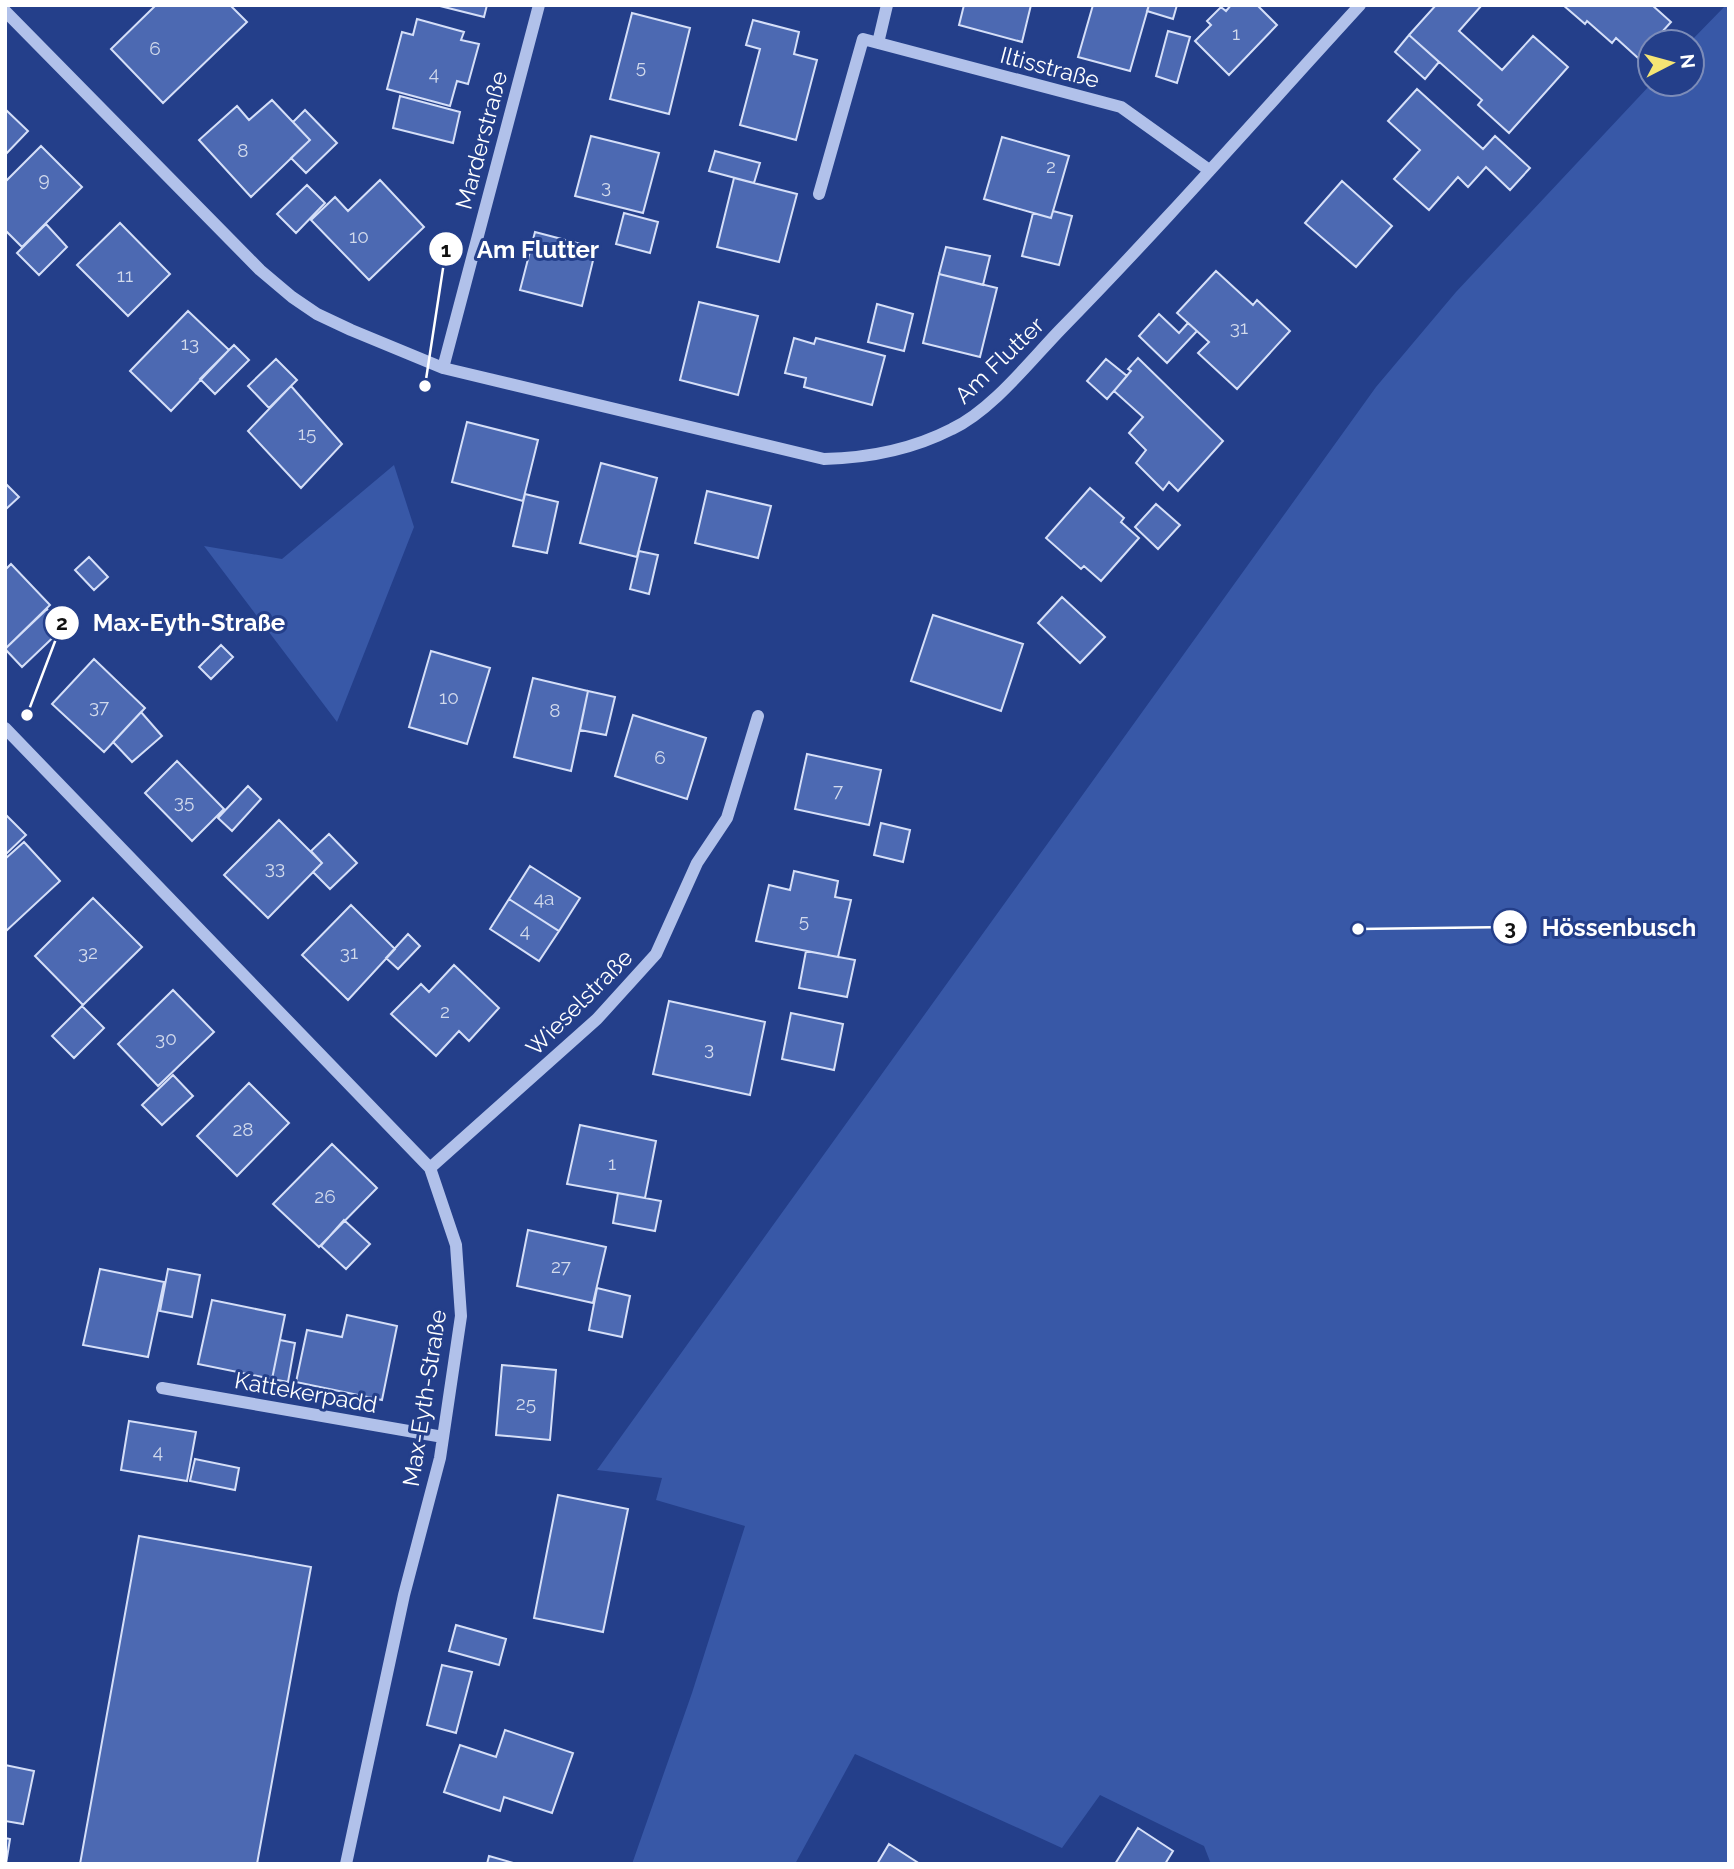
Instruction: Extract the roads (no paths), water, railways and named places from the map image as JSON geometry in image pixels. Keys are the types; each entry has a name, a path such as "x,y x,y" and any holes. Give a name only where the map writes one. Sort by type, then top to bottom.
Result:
{"street":[{"name":"Marderstraße","path":"443,368 539,5"},
{"path":"878,43 887,5"},
{"name":"Am Flutter","path":"5,11 260,270 292,298 351,331 443,368 824,459 858,458 880,453 952,429 981,412 1106,283 1360,5"},
{"name":"Iltisstraße","path":"819,194 863,39 1121,107 1209,170"},
{"name":"Wieselstraße","path":"430,1168 597,1019 656,954 697,863 727,818 758,716"},
{"name":"Max-Eyth-Straße","path":"5,728 430,1168 456,1245 461,1316 443,1437 404,1595 346,1864"},
{"name":"Kattekerpadd","path":"162,1388 443,1437"}],"place":[{"name":"Am Flutter","path":"425,386"},
{"name":"Max-Eyth-Straße","path":"27,715"},
{"name":"Hössenbusch","path":"1358,929"}]}
